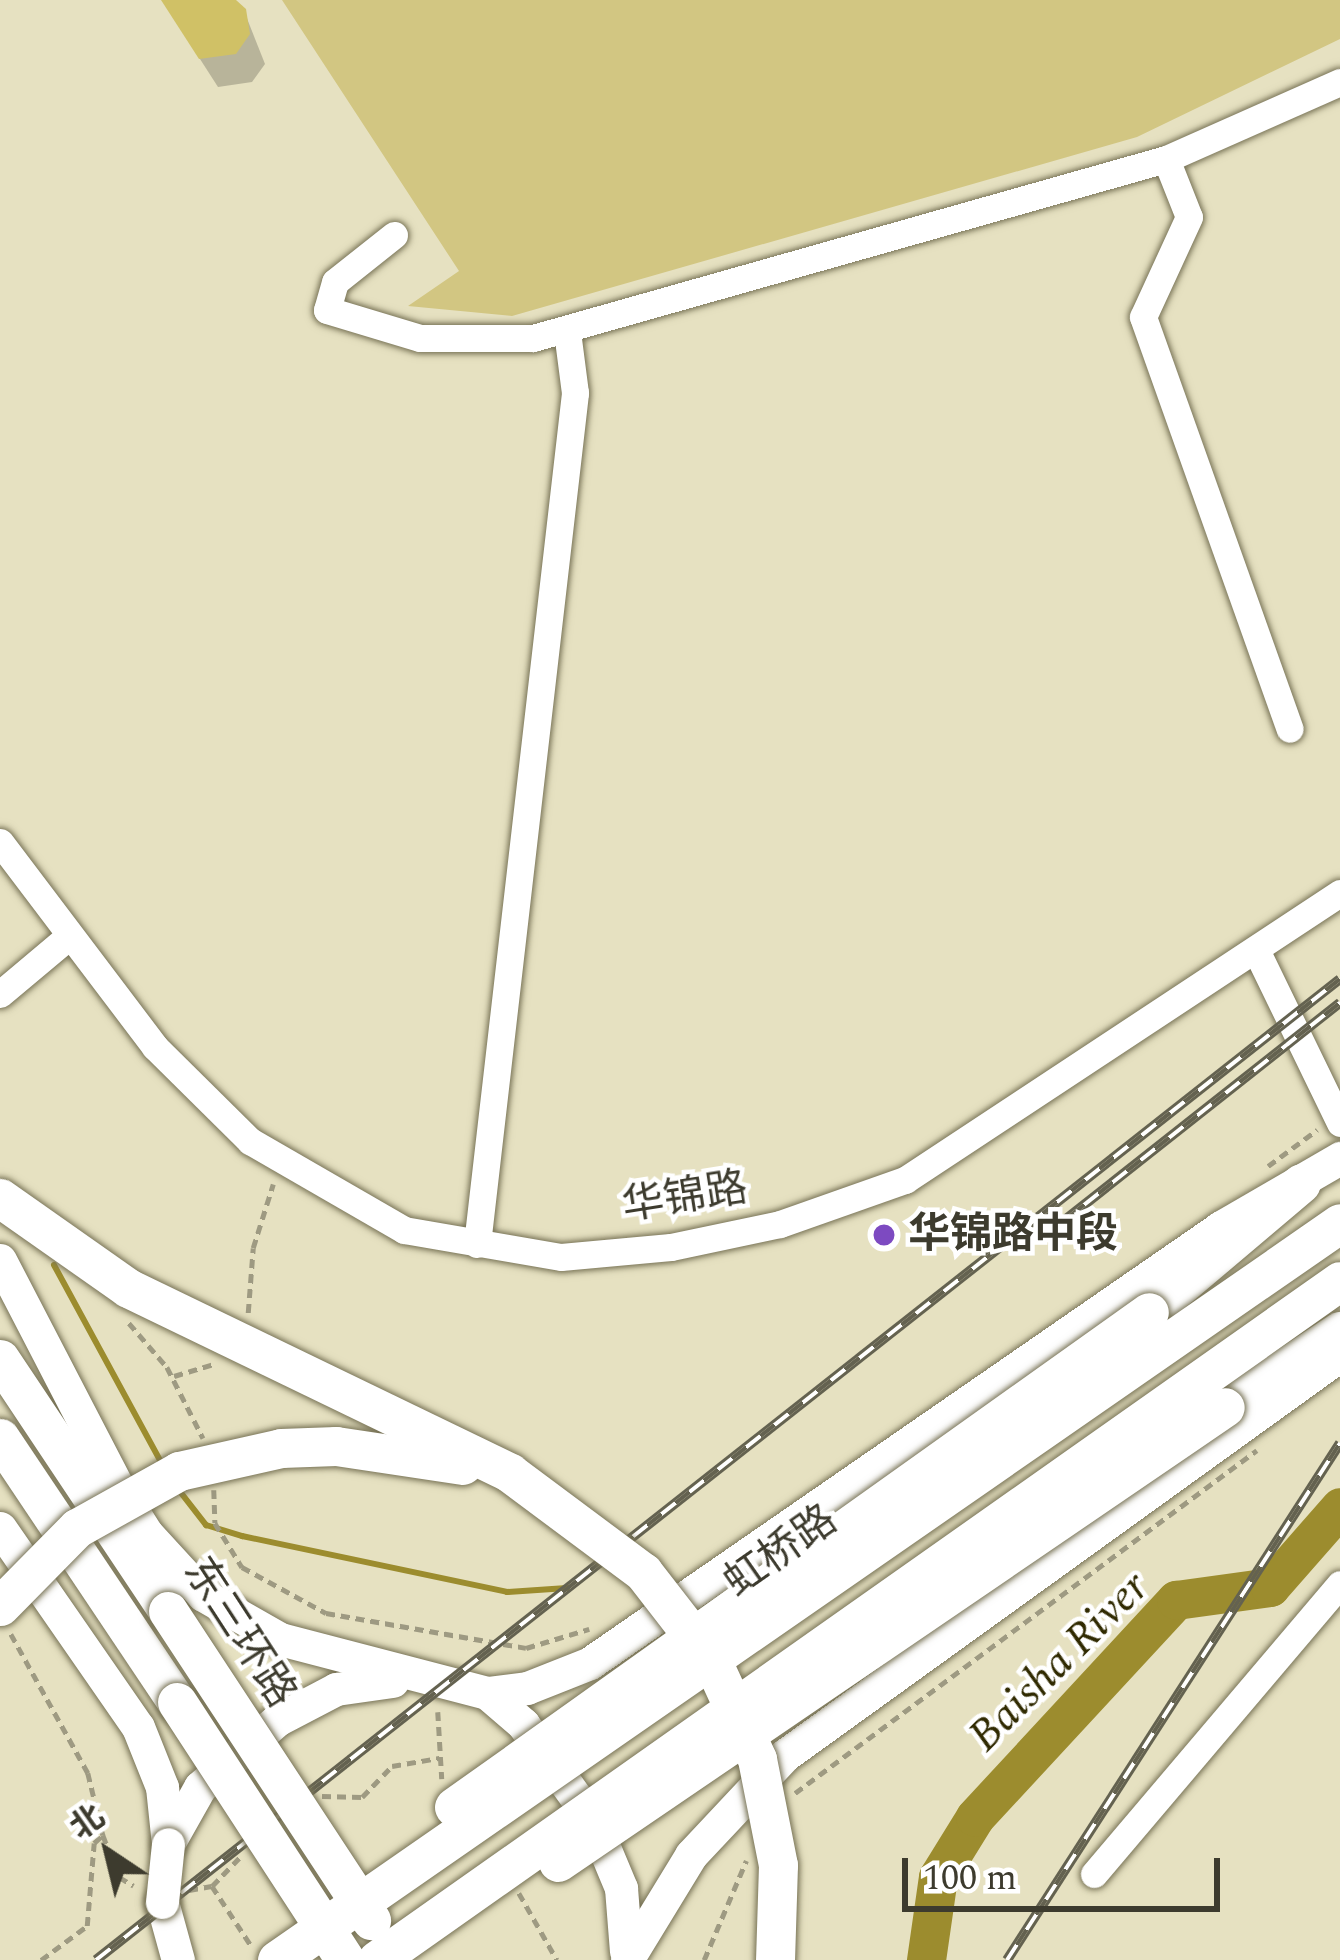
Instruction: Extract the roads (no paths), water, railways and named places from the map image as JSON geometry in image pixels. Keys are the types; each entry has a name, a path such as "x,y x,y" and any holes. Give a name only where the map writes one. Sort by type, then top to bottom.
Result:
{"highway":[{"path":"263,1960 549,1733 1148,1312 1301,1183"},
{"path":"0,1198 128,1288 458,1443 576,1518 643,1572 712,1661 762,1775 781,1909 779,1960"},
{"name":"虹桥路","path":"277,1960 1340,1223"},
{"path":"376,1960 1340,1281"},
{"path":"396,1960 680,1784 1226,1407 1336,1355"},
{"name":"东三环路","path":"0,1359 396,1960"},
{"path":"0,1438 345,1960"},
{"path":"0,1610 77,1528 128,1496 178,1471 280,1448 357,1447 445,1460 576,1518"}],"main road":[{"path":"168,1844 200,1787 277,1720 336,1689 431,1696 487,1693 527,1688 590,1663 1221,1227 1340,1158"},
{"path":"0,1260 92,1442 176,1569 238,1618 280,1639 431,1696"},
{"path":"627,1960 691,1855 784,1755 1336,1355"},
{"path":"0,1528 138,1726 162,1787 168,1844 159,1893 178,1960"},
{"path":"487,1693 523,1724 593,1821 621,1888 627,1960"}],"street":[{"path":"394,236 334,282 327,310 420,338 493,341 567,331 1166,159 1340,82"},
{"path":"1166,159 1189,218 1143,317 1290,729"},
{"path":"477,1244 575,393 567,331"},
{"name":"华锦路","path":"0,842 155,1047 250,1141 404,1230 561,1257 671,1247 780,1225 905,1180 1340,893"},
{"path":"0,994 68,936"},
{"path":"1257,952 1338,1119"},
{"path":"1094,1874 1340,1584"}],"waterway":[{"path":"54,1265 161,1462"},
{"path":"178,1489 206,1525 242,1536 507,1592 567,1588"},
{"name":"Baisha River","path":"926,1960 938,1877 975,1817 1176,1600 1270,1587 1340,1507"}],"railway":[{"path":"96,1960 1340,979"},
{"path":"1056,1227 1340,1003"},
{"path":"1007,1960 1340,1443"}],"place":[{"name":"华锦路中段","path":"884,1235"}]}
